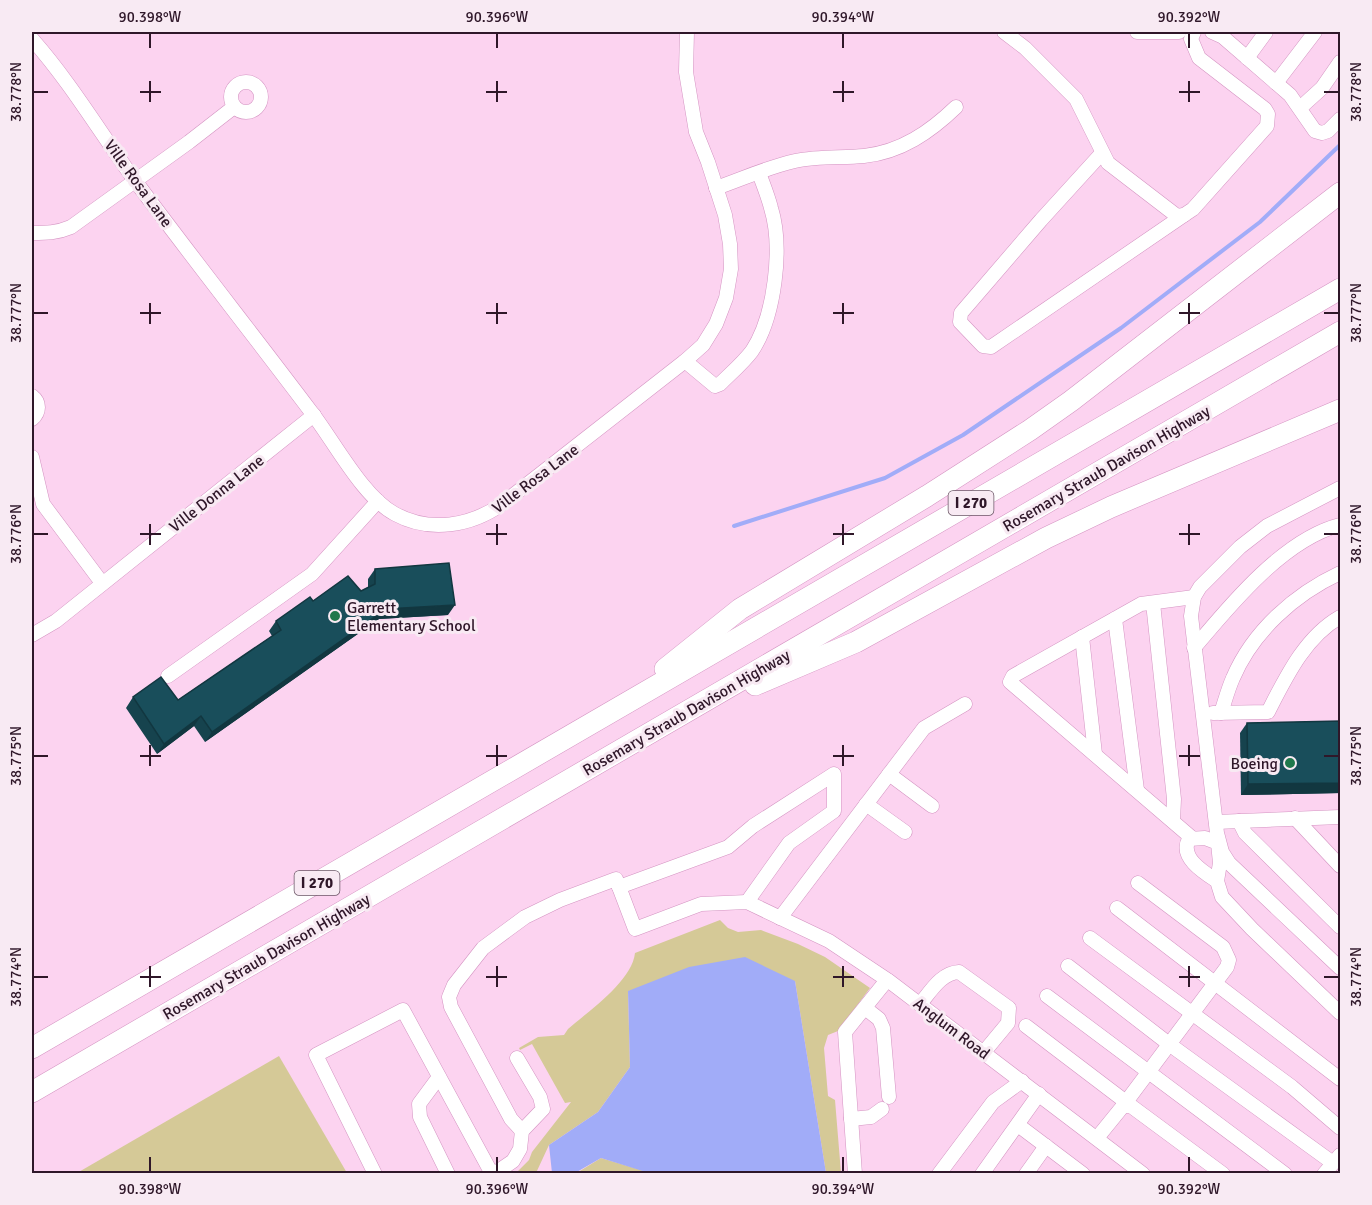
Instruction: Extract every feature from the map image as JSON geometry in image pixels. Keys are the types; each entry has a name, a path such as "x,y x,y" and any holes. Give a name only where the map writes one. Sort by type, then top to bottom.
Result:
{"highway":[{"path":"602,718 740,609 927,496 1071,401 1341,194"},
{"name":"I 270","path":"32,1048 1341,289"},
{"name":"Rosemary Straub Davison Highway","path":"32,1092 1341,332"},
{"path":"672,721 856,642 1028,548 1111,507 1341,410"}],"street":[{"name":"Ville Rosa Lane","path":"32,39 53,63 135,180 314,415 372,496 397,515 417,522 440,525 464,523 485,516 685,361 703,345 716,324 726,298 731,269 725,215 696,132 692,112 686,72 687,32"},
{"path":"1004,32 1025,48 1076,99 1108,163 1177,216 1184,215"},
{"path":"1137,32 1179,32"},
{"path":"1102,153 961,313 960,322 983,346 991,347 1192,209 1267,126 1268,114 1265,109 1199,58 1191,39 1194,32"},
{"path":"1212,32 1223,37 1290,95 1315,131 1322,133 1328,131 1341,119"},
{"path":"1247,58 1266,32"},
{"path":"1276,83 1315,32"},
{"path":"1300,108 1322,88 1341,62"},
{"path":"32,233 49,233 71,227 189,142 234,106"},
{"path":"716,188 793,162 818,157 866,156 886,151 922,136 956,107"},
{"path":"685,361 715,386 720,384 752,351 764,326 772,301 777,266 772,210 759,173"},
{"path":"32,396 38,407 32,419"},
{"name":"Ville Donna Lane","path":"32,635 56,621 314,415"},
{"path":"32,457 43,504 102,583"},
{"path":"1341,489 1267,526 1240,547 1200,587 1194,597 1191,616 1216,822 1220,863 1217,880 1222,897 1252,929 1341,1012"},
{"path":"168,676 312,574 378,501"},
{"path":"1194,648 1222,614 1262,572 1292,549 1331,527 1341,525"},
{"path":"1221,713 1233,677 1253,642 1290,603 1318,584 1341,573"},
{"path":"1194,597 1141,604 1013,676 1010,682 1192,838 1205,838 1218,843 1229,863 1341,968"},
{"path":"1153,603 1174,799 1173,821"},
{"path":"1202,714 1268,712 1304,649 1331,622 1341,617"},
{"path":"1115,619 1137,790"},
{"path":"1082,637 1095,754"},
{"path":"780,918 924,728 966,704"},
{"path":"522,1131 511,1119 451,1007 449,997 454,985 483,948 525,917 560,900 616,879 619,887 635,929 701,904 747,902 789,843 834,811 834,774 753,826 728,847 619,887"},
{"path":"889,774 932,806"},
{"path":"866,804 905,832"},
{"path":"1216,822 1341,817"},
{"path":"1294,818 1341,866"},
{"path":"1239,821 1245,833 1341,927"},
{"path":"1192,838 1187,843 1187,849 1193,863 1202,872 1217,880"},
{"path":"1097,1138 1227,968 1229,960 1223,947 1138,883"},
{"name":"Anglum Road","path":"747,902 829,941 887,980 1143,1173"},
{"path":"1117,908 1341,1079"},
{"path":"1090,938 1292,1087 1341,1128"},
{"path":"1068,966 1332,1164"},
{"path":"920,1004 942,978 950,972 959,972 1009,1008 1008,1023 984,1052"},
{"path":"855,1173 845,1032 887,980"},
{"path":"1047,996 1286,1173"},
{"path":"865,1008 879,1019 883,1028 890,1097"},
{"path":"375,1173 316,1055 403,1010 493,1173 513,1161 520,1149 522,1131 543,1109 540,1097 517,1058"},
{"path":"1026,1026 1124,1104 1131,1106 1223,1173"},
{"path":"439,1077 419,1104 420,1117 448,1173"},
{"path":"939,1173 993,1102 1022,1081"},
{"path":"982,1173 1039,1094"},
{"path":"851,1119 871,1118 882,1109"},
{"path":"1018,1125 1083,1173"},
{"path":"1026,1173 1046,1146"}],"shaded area":[{"path":"720,920 728,928 738,932 761,930 798,944 825,957 870,988 838,1031 828,1035 824,1048 828,1096 835,1100 841,1173 826,1173 795,981 628,991 630,1067 598,1112 549,1145 536,1173 517,1172 529,1160 532,1152 571,1102 565,1103 532,1044 520,1050 519,1048 538,1037 564,1035 618,984 632,964 635,953"},
{"path":"279,1056 347,1173 77,1173"},
{"path":"601,1158 648,1172 649,1173 575,1174"}],"water":[{"path":"745,957 795,981 826,1173 649,1173 601,1158 575,1173 552,1173 549,1145 598,1112 630,1067 628,991 689,967"}],"building":[{"name":"Garrett Elementary School","path":"449,563 455,605 386,609 212,732 201,716 164,744 133,697 161,677 178,700 281,630 276,621 310,597 313,601 348,576 361,591 375,584 375,569"},
{"name":"Boeing","path":"1341,721 1341,783 1248,784 1247,723"}],"waterway":[{"path":"734,526 885,478 963,435 1121,328 1260,222 1340,145"}],"place":[{"name":"Garrett Elementary School","path":"335,616"},
{"name":"Boeing","path":"1290,763"}]}
